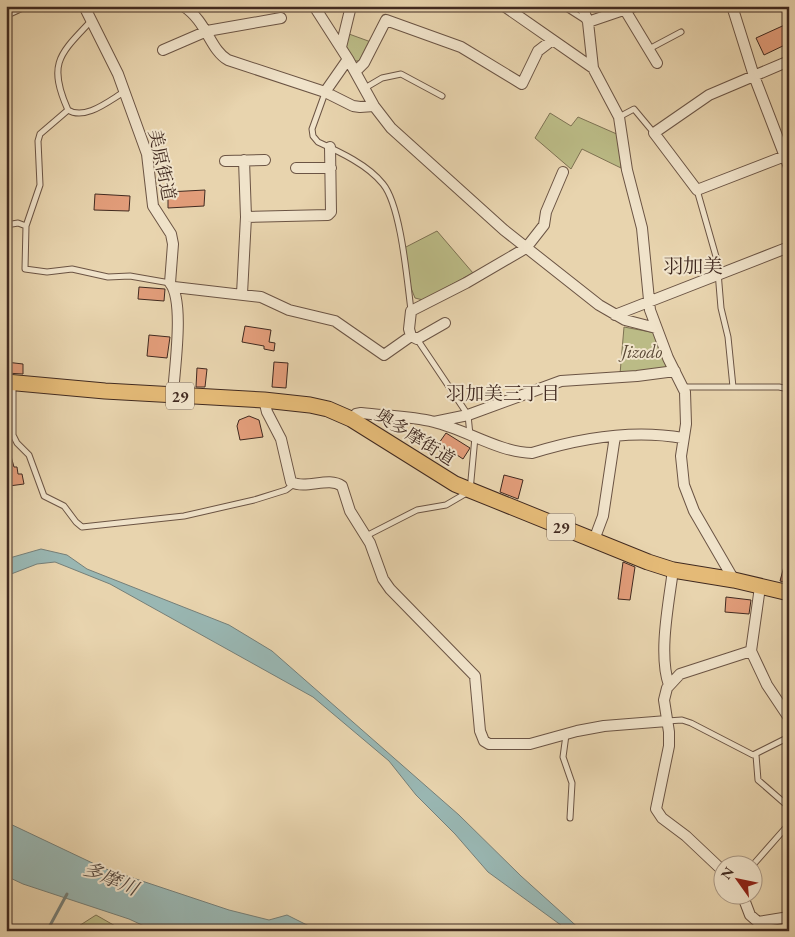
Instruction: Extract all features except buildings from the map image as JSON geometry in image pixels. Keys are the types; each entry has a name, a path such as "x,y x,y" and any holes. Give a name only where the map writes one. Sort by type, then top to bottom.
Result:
{"main road":[{"name":"奥多摩街道","path":"10,382 310,405 351,419 448,480 470,491 594,540 673,570 734,580 789,593"}],"street":[{"path":"6,13 21,6"},
{"name":"美原街道","path":"84,6 124,92 147,154 153,206 171,234 174,244 172,285 178,314 172,395"},
{"path":"183,6 207,31 218,52 228,60 325,92 360,107 374,106"},
{"path":"314,6 341,46 374,106 391,128 526,248 615,315 625,320 656,328"},
{"path":"341,46 351,6"},
{"path":"504,6 551,41 594,68"},
{"path":"732,6 754,76 789,167"},
{"path":"588,22 630,8 657,63"},
{"path":"582,10 588,22 594,68 619,117 627,170 642,228 644,260 651,301 650,310 656,328 684,387 687,419 683,438 682,470 686,493 700,523 734,580"},
{"path":"163,50 207,31 281,18"},
{"path":"356,72 364,63 386,20 461,47 522,84 538,51 551,41"},
{"path":"325,92 348,59"},
{"path":"785,156 697,190 654,133 709,95 789,61"},
{"path":"246,217 328,215 331,212 330,147"},
{"path":"242,294 246,217 244,160"},
{"path":"225,161 265,160"},
{"path":"296,168 331,168"},
{"path":"414,338 409,329 411,311 466,283 526,248 544,225 546,212 563,172"},
{"path":"615,315 789,248"},
{"path":"172,285 261,297 289,310 335,321 384,355 445,323"},
{"path":"433,422 468,415 561,381 637,376 675,371"},
{"path":"264,400 267,412 281,439 290,479 294,484 303,485 334,482 339,484 343,489 354,518 366,536 383,579 390,589 475,676 480,731 484,741 492,745 530,744 566,734 612,725 667,721"},
{"path":"351,419 356,414 361,413 433,422 493,444 532,453 580,440 615,436 661,435 683,438"},
{"path":"594,540 603,516 615,436"},
{"path":"669,685 666,677 665,640 673,570"},
{"path":"760,587 751,651 767,685 789,718"},
{"path":"712,861 686,836 662,818 656,809 669,746 664,700 669,685 680,674 751,651"},
{"path":"746,904 756,926 761,922 789,917"}],"lane":[{"path":"563,6 582,10"},
{"path":"91,21 62,53 59,62 60,86 68,110 76,114 98,108 124,92"},
{"path":"649,49 681,32"},
{"path":"365,88 382,78 402,74 442,96"},
{"path":"325,92 312,129 313,136 318,142 330,147 364,168 383,184 400,231 411,311"},
{"path":"619,117 634,109 654,133"},
{"path":"68,110 40,134 38,148 40,185 26,226 25,269 47,272 72,269 108,277 130,276 172,285"},
{"path":"697,190 717,260 721,308 728,337 733,387"},
{"path":"6,218 8,225 18,223 26,226"},
{"path":"366,536 417,510 446,505 470,491 473,436 468,415 414,338"},
{"path":"10,382 14,439 29,455 44,496 64,506 82,527 176,518 254,500 286,490 294,484"},
{"path":"684,387 779,386 789,389"},
{"path":"667,721 682,720 691,723 756,755"},
{"path":"566,734 563,756 572,783 570,818"},
{"path":"756,755 789,737"},
{"path":"756,755 758,780 789,807"},
{"path":"762,855 789,824"}],"green space":[{"path":"349,34 371,42 361,61 354,61 346,46"},
{"path":"550,113 571,126 578,117 619,135 621,168 582,149 571,169 535,138"},
{"path":"437,231 473,273 423,300 415,298 411,288 404,248"},
{"name":"Jizodo","path":"624,327 656,333 670,371 620,374"},
{"path":"96,915 124,931 71,931"}],"water":[{"path":"41,549 67,555 87,569 229,625 272,651 459,815 521,876 582,931 569,931 488,872 455,834 416,795 389,761 313,697 110,584 55,562 37,564 6,576 6,559"},
{"name":"多摩川","path":"6,822 103,868 229,910 269,920 287,915 319,931 155,931 129,919 23,884 6,876"}],"waterway":[{"path":"47,931 67,894"}],"district":[{"name":"羽加美","path":"693,266"},
{"name":"羽加美三丁目","path":"503,393"}]}
